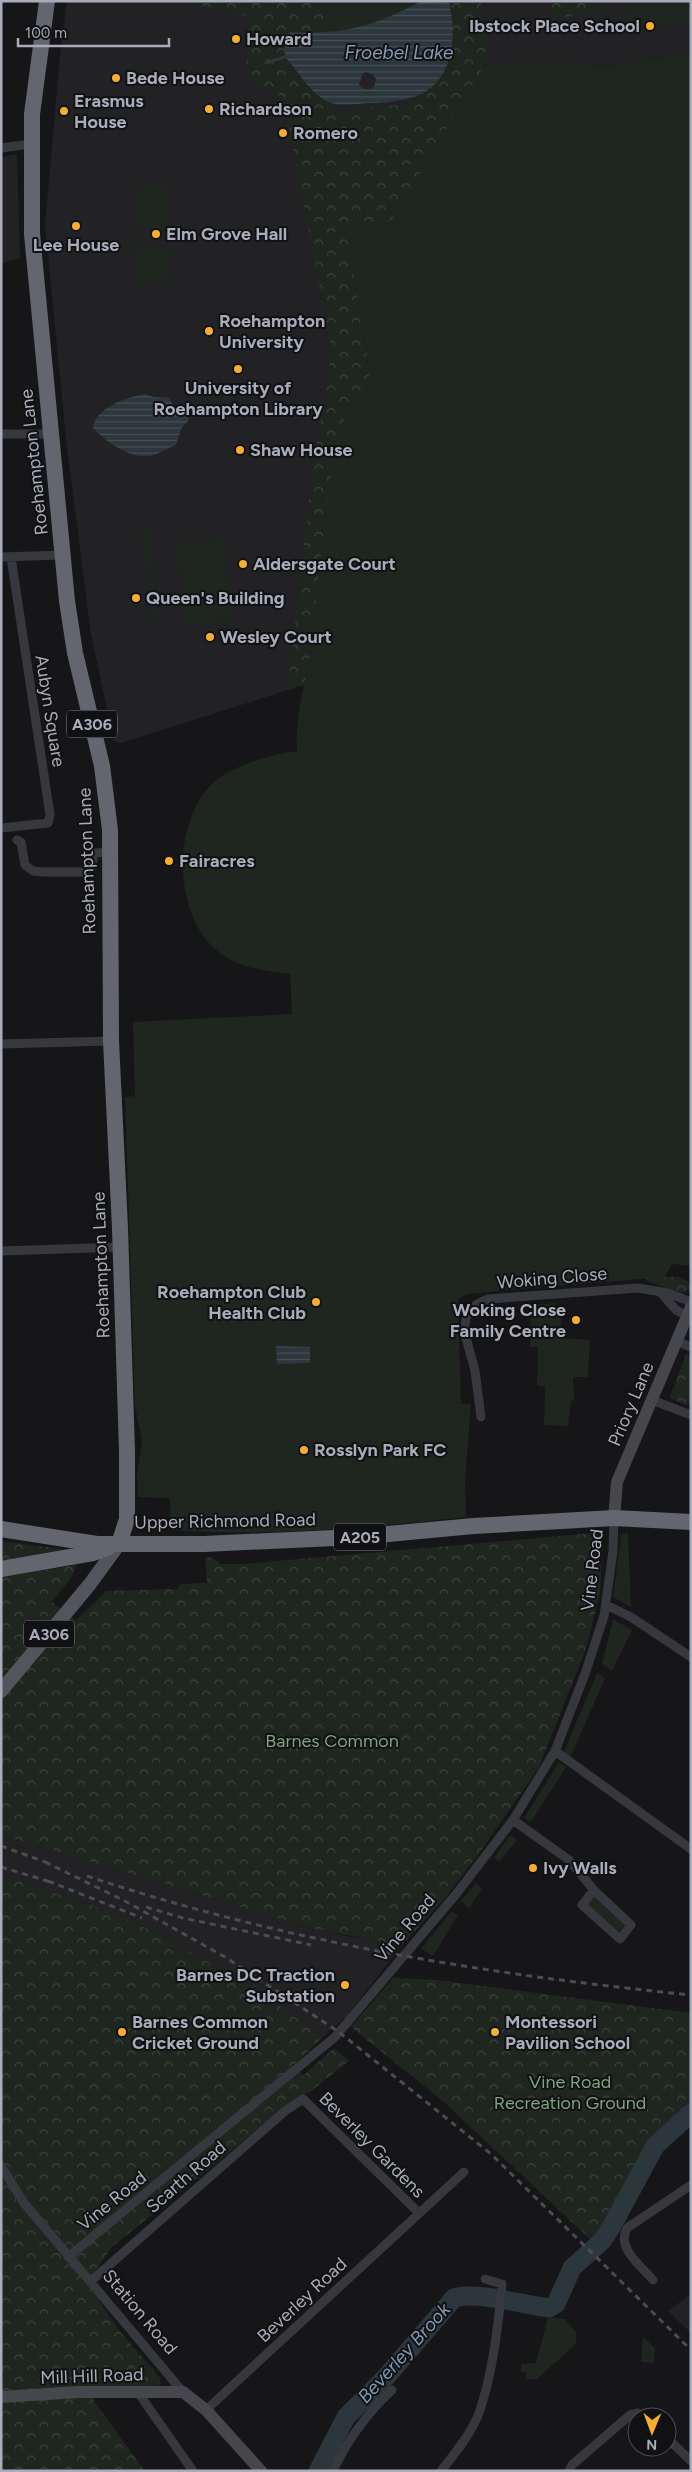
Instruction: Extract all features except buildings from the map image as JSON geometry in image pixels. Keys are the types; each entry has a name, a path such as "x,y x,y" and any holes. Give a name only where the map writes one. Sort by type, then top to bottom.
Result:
{"highway":[{"name":"Roehampton Lane","path":"47,1 35,84 31,144 34,265 62,555 75,653 106,787 111,852 112,1041 121,1248 127,1511 126,1525 119,1544"},
{"name":"Upper Richmond Road","path":"1,1529 97,1544 257,1543 614,1518 691,1522"},
{"name":"A205","path":"1,1569 93,1552 119,1544"}],"main road":[{"name":"Priory Lane","path":"614,1518 617,1482 689,1311"},
{"name":"A306","path":"1,1692 90,1584 119,1544"},
{"name":"Mill Hill Road","path":"1,2397 79,2392 183,2392"},
{"name":"Station Road","path":"183,2392 206,2410 261,2471"}],"street":[{"path":"1,148 31,144"},
{"path":"1,434 51,434"},
{"path":"1,557 62,555"},
{"name":"Aubyn Square","path":"1,828 48,823 50,815 11,557"},
{"path":"17,840 21,842 25,865 33,871 86,872 92,868 94,853 111,852"},
{"path":"1,1044 112,1041"},
{"path":"1,1251 121,1248"},
{"name":"Woking Close","path":"481,1417 474,1369 465,1334 466,1320 473,1306 488,1299 627,1288 668,1293 691,1302"},
{"path":"660,1292 676,1310 689,1311"},
{"path":"676,1341 691,1347"},
{"path":"652,1400 691,1414"},
{"name":"Vine Road","path":"68,2258 335,2036 457,1893 513,1820 555,1751 585,1674 606,1605 613,1551 614,1518"},
{"path":"606,1605 631,1617 691,1657"},
{"path":"555,1751 691,1848"},
{"path":"513,1820 569,1860 594,1890 631,1925 620,1939 582,1905 594,1890"},
{"name":"Beverley Gardens","path":"303,2099 419,2213"},
{"name":"Scarth Road","path":"91,2281 286,2111 303,2099"},
{"name":"Station Road","path":"1,2166 24,2203 68,2258 91,2281 183,2392"},
{"name":"Beverley Road","path":"206,2410 464,2172"},
{"path":"653,2280 624,2246 624,2233 627,2228 691,2185"},
{"path":"485,2279 513,2285"},
{"path":"441,2471 462,2443 479,2414 488,2379 502,2284"},
{"path":"332,2471 344,2448 364,2418 392,2390"},
{"path":"137,2391 193,2471"},
{"path":"569,2471 627,2419"},
{"path":"677,2448 691,2461"}],"shaded area":[{"name":"Roehampton University","path":"67,1 691,1 691,51 611,66 549,60 469,93 390,223 347,226 352,253 363,396 304,685 121,743 114,741 91,635 66,439 45,224 60,56"},
{"path":"17,154 20,258 1,264 1,157"},
{"path":"1,1835 308,1927 350,1937 372,1938 402,1945 347,2016 323,2037 247,1983 158,1934 110,1912 1,1875"},
{"path":"691,2294 691,2333 668,2311"}],"green space":[{"path":"188,1 317,1 326,12 327,32 290,32 285,57 311,88 330,102 334,112 407,104 413,96 427,90 444,71 448,58 450,31 449,3 446,1 481,1 482,26 486,42 484,66 390,223 347,226 370,378 365,394 338,429 335,437 308,670 304,685 288,690 310,489 331,354 330,341 285,108 278,94 270,88 248,78 245,67 252,17 188,3"},
{"path":"317,1 421,1 376,22 327,32 325,12"},
{"path":"550,1 599,1 600,12 553,19"},
{"path":"627,1 691,1 691,25 628,28"},
{"path":"691,51 691,1266 672,1264 665,1277 496,1291 468,1294 458,1299 461,1404 471,1404 465,1481 466,1517 392,1525 282,1532 171,1530 170,1498 138,1497 137,1474 142,1441 135,1406 125,1097 135,1096 133,1022 292,1014 290,974 253,968 231,960 212,946 197,926 188,903 183,877 184,850 189,825 198,802 213,783 241,766 276,755 297,751 298,720 308,670 335,437 338,429 364,394 370,378 347,226 390,223 484,66 549,60 611,66"},
{"path":"171,187 172,226 170,228 139,228 138,188"},
{"path":"137,245 172,247 172,282 170,284 139,284 137,282"},
{"path":"142,529 150,529 154,572 145,572"},
{"path":"224,538 232,619 184,624 176,543"},
{"path":"146,577 155,577 158,619 150,620"},
{"path":"679,1277 690,1283 691,1289 682,1293 647,1281 646,1278"},
{"path":"555,1303 555,1316 562,1316 559,1338 590,1340 588,1377 573,1377 574,1400 571,1401 568,1426 544,1425 545,1386 537,1386 538,1347 530,1347 531,1308 513,1307"},
{"path":"686,1354 691,1355 691,1407 670,1398"},
{"name":"Barnes Common","path":"595,1533 603,1538 600,1593 586,1649 539,1767 483,1848 446,1897 402,1945 308,1927 1,1835 1,1577 77,1565 71,1578 52,1602 76,1620 106,1591 178,1589 181,1584 207,1583 205,1558 211,1557 221,1564 244,1564"},
{"path":"628,1533 631,1607 613,1597 621,1535"},
{"path":"1,1541 62,1549 64,1551 1,1564"},
{"path":"613,1619 632,1630 612,1671 602,1664"},
{"path":"597,1673 605,1678 571,1756 564,1752"},
{"path":"559,1762 566,1767 531,1822 524,1818"},
{"path":"510,1835 517,1840 499,1862 494,1858"},
{"path":"1,1875 111,1912 158,1934 247,1983 323,2037 295,2064 303,2076 334,2048 349,2061 310,2092 298,2097 112,2247 87,2282 118,2329 160,2378 161,2384 156,2387 92,2386 94,2401 145,2471 1,2471"},
{"path":"476,1883 482,1889 469,1908 461,1901"},
{"path":"595,1896 625,1924 619,1932 587,1905"},
{"path":"451,1912 458,1915 433,1956 421,1949"},
{"name":"Vine Road Recreation Ground","path":"393,1978 436,1980 691,2013 691,2106 662,2130 650,2143 634,2177 598,2239 592,2241 444,2102 351,2027"},
{"path":"548,2317 565,2319 576,2332 576,2344 537,2379 526,2379 526,2372 521,2372 521,2364 536,2363"},
{"path":"643,2337 655,2348 654,2363 641,2362"}],"water":[{"name":"Froebel Lake","path":"421,1 449,3 453,28 450,54 446,67 432,87 421,94 388,102 331,103 324,100 311,89 285,57 285,37 290,32 309,33 343,30 374,23","holes":["365,72 372,74 376,79 374,87 370,89 362,88 359,85 362,75"]},
{"path":"145,394 153,397 169,398 179,411 187,415 189,420 181,429 176,445 149,456 134,455 118,448 93,428 99,415 106,409 121,401"},
{"path":"276,1346 310,1347 310,1363 277,1364"}],"waterway":[{"path":"266,63 285,57"},
{"name":"Beverley Brook","path":"318,2471 346,2417 386,2377 454,2298 464,2296 488,2297 549,2308 556,2304 572,2268 603,2240 655,2146 691,2113"}],"railway":[{"path":"1,1846 51,1864"},
{"path":"45,1862 125,1901 225,1957 339,2032 491,2154 691,2350"},
{"path":"1,1867 54,1883"},
{"path":"87,1876 161,1899 236,1919 310,1937 385,1952 537,1977 691,1995"},
{"path":"48,1881 142,1918"},
{"path":"146,1907 183,1918 311,1945"}],"place":[{"name":"Ibstock Place School","path":"650,26"},
{"name":"Howard","path":"236,39"},
{"name":"Bede House","path":"116,78"},
{"name":"Richardson","path":"209,109"},
{"name":"Erasmus House","path":"64,111"},
{"name":"Romero","path":"283,133"},
{"name":"Lee House","path":"76,226"},
{"name":"Elm Grove Hall","path":"156,234"},
{"name":"Roehampton University","path":"209,331"},
{"name":"University of Roehampton Library","path":"238,369"},
{"name":"Shaw House","path":"240,450"},
{"name":"Aldersgate Court","path":"243,564"},
{"name":"Queen's Building","path":"136,598"},
{"name":"Wesley Court","path":"210,637"},
{"name":"Fairacres","path":"169,861"},
{"name":"Roehampton Club Health Club","path":"316,1302"},
{"name":"Woking Close Family Centre","path":"576,1320"},
{"name":"Rosslyn Park FC","path":"304,1450"},
{"name":"Ivy Walls","path":"533,1868"},
{"name":"Barnes DC Traction Substation","path":"345,1985"},
{"name":"Barnes Common Cricket Ground","path":"122,2032"},
{"name":"Montessori Pavilion School","path":"495,2032"}]}
